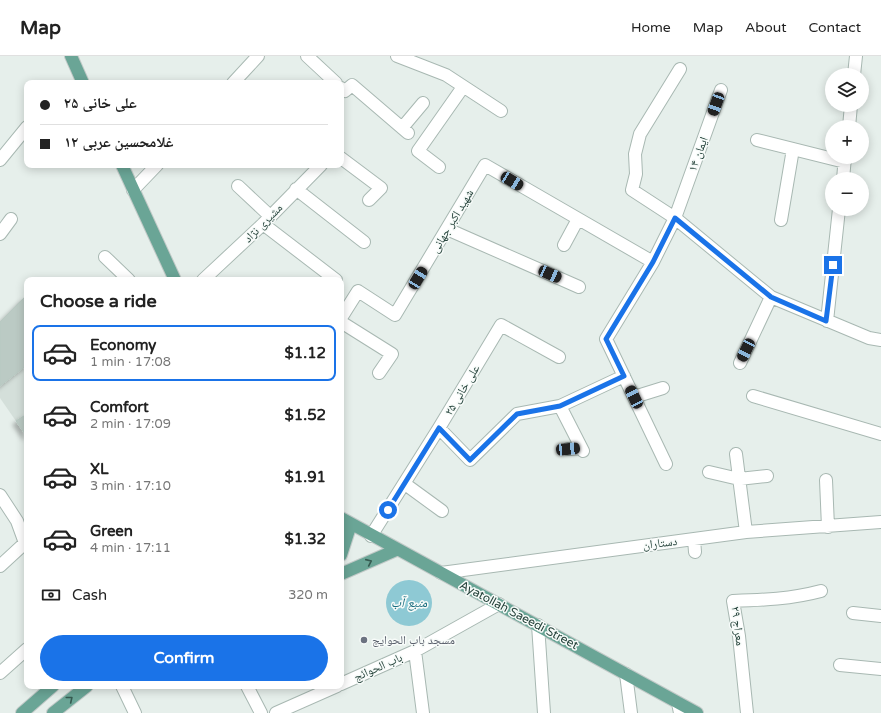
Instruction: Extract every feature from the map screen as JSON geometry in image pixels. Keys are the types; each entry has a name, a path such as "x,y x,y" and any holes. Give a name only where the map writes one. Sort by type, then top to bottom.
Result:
{"main road":[{"path":"71,56 79,80"},
{"path":"123,168 173,277"},
{"path":"344,535 346,521"},
{"name":"Ayatollah Saeedi Street","path":"346,521 396,550 538,625 626,674 679,708 696,713"},
{"path":"344,573 396,550"},
{"path":"22,713 50,689"},
{"path":"53,713 83,689"}],"street":[{"path":"236,80 258,56"},
{"path":"307,56 333,80"},
{"path":"397,56 446,75 501,111"},
{"path":"855,68 856,56"},
{"path":"680,69 640,134 635,154 636,174 632,190 675,218 771,297 869,338 881,340"},
{"path":"344,90 352,85 405,131 423,103"},
{"path":"439,167 418,151 463,87"},
{"name":"ایمان ۱۴","path":"624,376 606,339 653,262 675,218 721,90"},
{"path":"0,160 24,131"},
{"path":"757,140 825,155"},
{"path":"781,220 793,149"},
{"path":"344,160 381,188 370,200"},
{"name":"شهید اکبر جهانی","path":"344,313 358,291 395,314 486,165 578,219"},
{"path":"133,190 154,168"},
{"name":"مشیری نژاد","path":"206,277 267,220 318,168"},
{"path":"238,186 267,220 333,277"},
{"path":"296,189 364,242"},
{"path":"826,321 838,216"},
{"path":"0,234 11,219"},
{"path":"564,245 578,219 653,262"},
{"path":"447,229 579,287"},
{"path":"105,257 126,277"},
{"path":"740,363 771,297"},
{"path":"344,324 392,354 379,373"},
{"name":"علی خانی ۲۵","path":"371,536 405,484 501,325 559,357"},
{"path":"439,428 470,460 517,414 560,406 624,376 666,464"},
{"path":"634,397 663,388"},
{"path":"753,396 881,434"},
{"path":"560,406 582,449 568,449"},
{"path":"736,454 746,532"},
{"path":"709,472 739,479 767,476"},
{"path":"826,480 828,527"},
{"path":"405,484 442,511"},
{"path":"2,501 22,518 24,535"},
{"name":"دستاران","path":"441,573 746,532 881,522"},
{"path":"694,539 695,552"},
{"path":"0,566 24,544"},
{"name":"معراج ۲۹","path":"747,713 742,662 732,601 783,599 820,591"},
{"name":"باب الحوائج","path":"344,683 415,651 499,604"},
{"path":"853,613 881,616"},
{"path":"538,625 544,713"},
{"path":"415,651 424,713"},
{"path":"0,672 24,652"},
{"path":"840,665 881,669"},
{"path":"626,674 631,713"},
{"path":"123,689 135,713"},
{"path":"249,689 261,713"},
{"path":"276,713 330,689"}],"shaded area":[{"path":"24,297 24,433 0,398 0,322"}],"water":[{"name":"منبع آب","path":"409,580 422,584 428,590 432,603 428,616 422,622 409,626 396,622 390,616 386,603 390,590 396,584"}],"building":[{"path":"24,298 24,367 0,386 0,322"},
{"path":"24,416 24,433 16,421"}],"place":[{"name":"مسجد باب الحوایج","path":"364,640"}],"route":[{"path":"388,510 439,428 470,460 517,414 560,406 624,376 606,339 653,262 675,218 771,297 826,321 833,265"}]}
